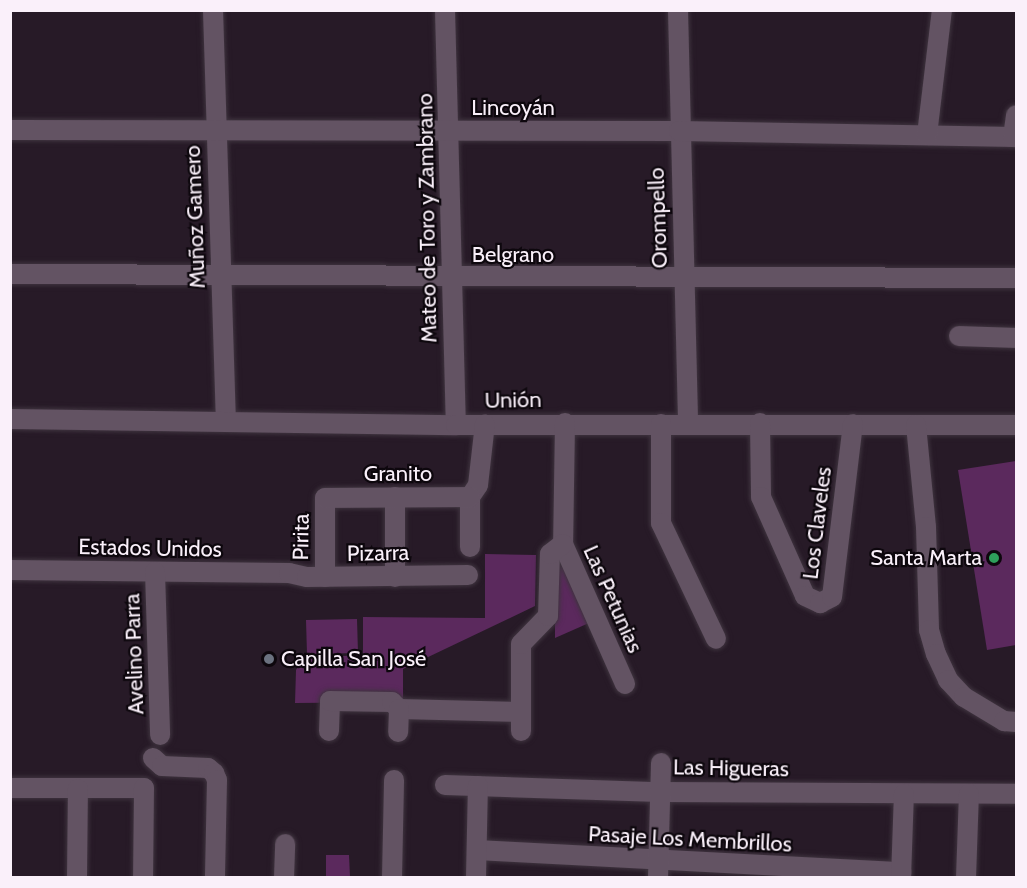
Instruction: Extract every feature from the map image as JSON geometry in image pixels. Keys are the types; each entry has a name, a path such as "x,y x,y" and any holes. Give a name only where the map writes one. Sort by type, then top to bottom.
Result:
{"street":[{"name":"Muñoz Gamero","path":"213,10 226,422"},
{"name":"Mateo de Toro y Zambrano","path":"445,10 456,425"},
{"name":"Orompello","path":"678,10 679,131 688,424"},
{"path":"927,135 942,10"},
{"path":"1015,137 1017,115"},
{"name":"Lincoyán","path":"10,130 679,131 1015,137"},
{"name":"Belgrano","path":"10,274 452,279 1017,278"},
{"path":"959,336 1017,338"},
{"name":"Unión","path":"10,419 456,425 565,423 1017,425"},
{"name":"Las Petunias","path":"565,423 563,544 625,684"},
{"name":"Los Claveles","path":"760,423 761,498 805,596 820,603 832,597 853,424"},
{"path":"470,547 470,498 478,485 485,424"},
{"path":"661,424 661,523 716,639"},
{"path":"916,425 926,527 929,630 936,654 948,680 964,698 1004,721 1017,722"},
{"path":"395,497 395,577"},
{"name":"Granito","path":"326,498 470,498"},
{"name":"Pirita","path":"325,577 326,498"},
{"path":"329,731 330,701 392,702 399,709 521,721 521,644 548,616 550,554 563,544"},
{"name":"Estados Unidos","path":"10,570 289,573"},
{"name":"Avelino Parra","path":"155,572 160,735"},
{"name":"Pizarra","path":"289,573 325,577 468,575"},
{"path":"398,732 399,709"},
{"path":"153,758 162,766 208,768 214,772 218,780 215,878"},
{"path":"658,870 662,763"},
{"path":"392,878 394,780"},
{"name":"Las Higueras","path":"445,785 660,792 1017,794"},
{"path":"476,878 478,786"},
{"path":"10,788 144,788 143,878"},
{"path":"77,878 78,789"},
{"path":"901,875 904,794"},
{"path":"966,878 969,794"},
{"path":"284,878 285,844"},
{"name":"Pasaje Los Membrillos","path":"477,850 658,870 901,875"}],"shaded area":[{"name":"Santa Marta","path":"1016,461 1016,645 987,650 958,470"},
{"path":"555,552 560,552 589,623 555,638"},
{"path":"485,554 536,555 535,606 403,669 403,702 295,703 296,670 303,658 363,655 363,617 485,618"},
{"path":"357,619 358,653 307,654 306,620"},
{"path":"326,855 349,855 350,877 326,877"}],"place":[{"name":"Santa Marta","path":"994,558"},
{"name":"Capilla San José","path":"269,659"}]}
